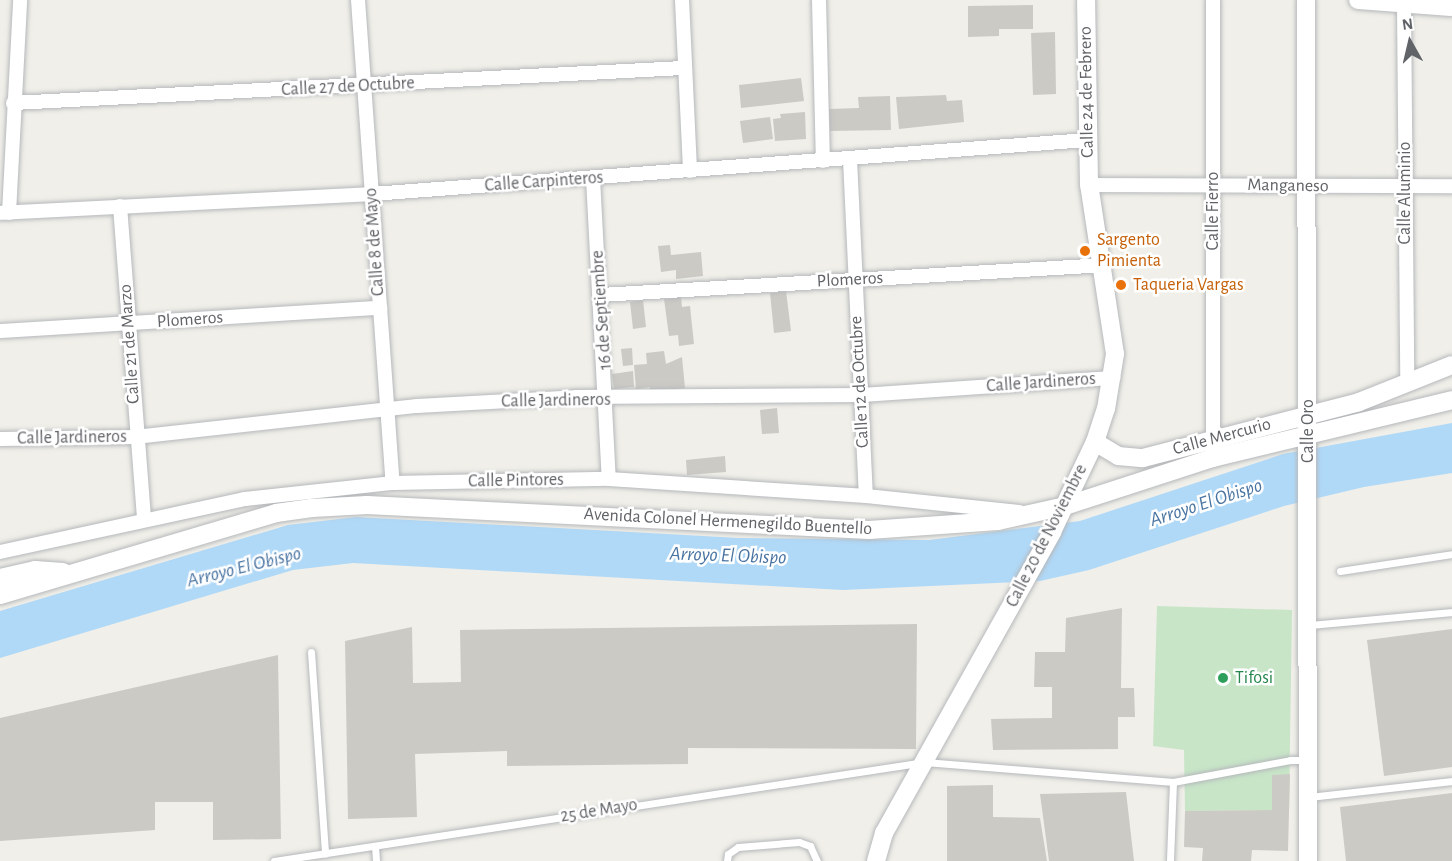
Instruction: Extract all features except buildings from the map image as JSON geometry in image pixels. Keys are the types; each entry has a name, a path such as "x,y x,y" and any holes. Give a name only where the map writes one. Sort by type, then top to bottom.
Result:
{"street":[{"path":"4,213 20,0"},
{"name":"Calle 8 de Mayo","path":"358,0 393,483"},
{"path":"682,0 690,171"},
{"path":"819,0 823,161"},
{"name":"Calle 24 de Febrero","path":"1086,0 1089,185"},
{"name":"Calle Fierro","path":"1213,0 1214,458"},
{"name":"Calle Oro","path":"1306,0 1307,440 1310,519 1308,861"},
{"path":"1358,0 1452,7"},
{"name":"Calle Aluminio","path":"1404,3 1407,383"},
{"name":"Calle 27 de Octubre","path":"13,103 364,87 684,68"},
{"name":"Calle Carpinteros","path":"4,213 372,194 1087,140"},
{"name":"Calle 12 de Octubre","path":"850,159 866,496"},
{"name":"16 de Septiembre","path":"592,178 607,399 609,479"},
{"name":"Manganeso","path":"1089,185 1452,186"},
{"name":"Calle 20 de Noviembre","path":"876,861 884,833 1052,532 1095,442 1113,378 1112,331 1099,265 1089,185"},
{"name":"Calle 21 de Marzo","path":"120,206 135,437 144,519"},
{"name":"Plomeros","path":"601,295 1099,265"},
{"name":"Plomeros","path":"0,331 380,308"},
{"name":"Calle Mercurio","path":"1095,442 1118,456 1143,458 1359,402 1452,365"},
{"name":"Calle Jardineros","path":"0,440 135,437 386,411 576,397 607,399 862,394 1113,378"},
{"name":"Avenida Colonel Hermenegildo Buentello","path":"0,595 276,513 312,508 367,505 869,530 958,526 1036,514 1214,458 1307,440 1365,421 1452,400"},
{"path":"1359,402 1365,421"},
{"name":"Calle Pintores","path":"0,552 144,519 245,499 393,483 609,479 866,496 1036,514"},
{"path":"0,578 35,570 69,573"}],"lane":[{"path":"1340,571 1452,554"},
{"path":"1310,625 1452,612"},
{"path":"311,652 325,854"},
{"name":"25 de Mayo","path":"274,861 925,762 1173,782 1290,760 1309,760"},
{"path":"1309,797 1452,781"},
{"path":"1170,861 1173,782"},
{"path":"727,861 728,854 738,847 799,842 810,846 817,861"},
{"path":"375,846 376,861"}],"green space":[{"name":"Tifosi","path":"1157,606 1292,610 1289,810 1185,811 1184,750 1153,746"}],"water":[{"name":"Arroyo El Obispo","path":"1452,423 1452,473 1364,487 1284,506 1089,570 1040,581 843,590 353,563 293,570 0,658 0,611 288,525 356,517 739,538 929,540 1080,521 1283,454"}],"place":[{"name":"Sargento Pimienta","path":"1085,251"},
{"name":"Taqueria Vargas","path":"1121,285"},
{"name":"Tifosi","path":"1223,678"}]}
